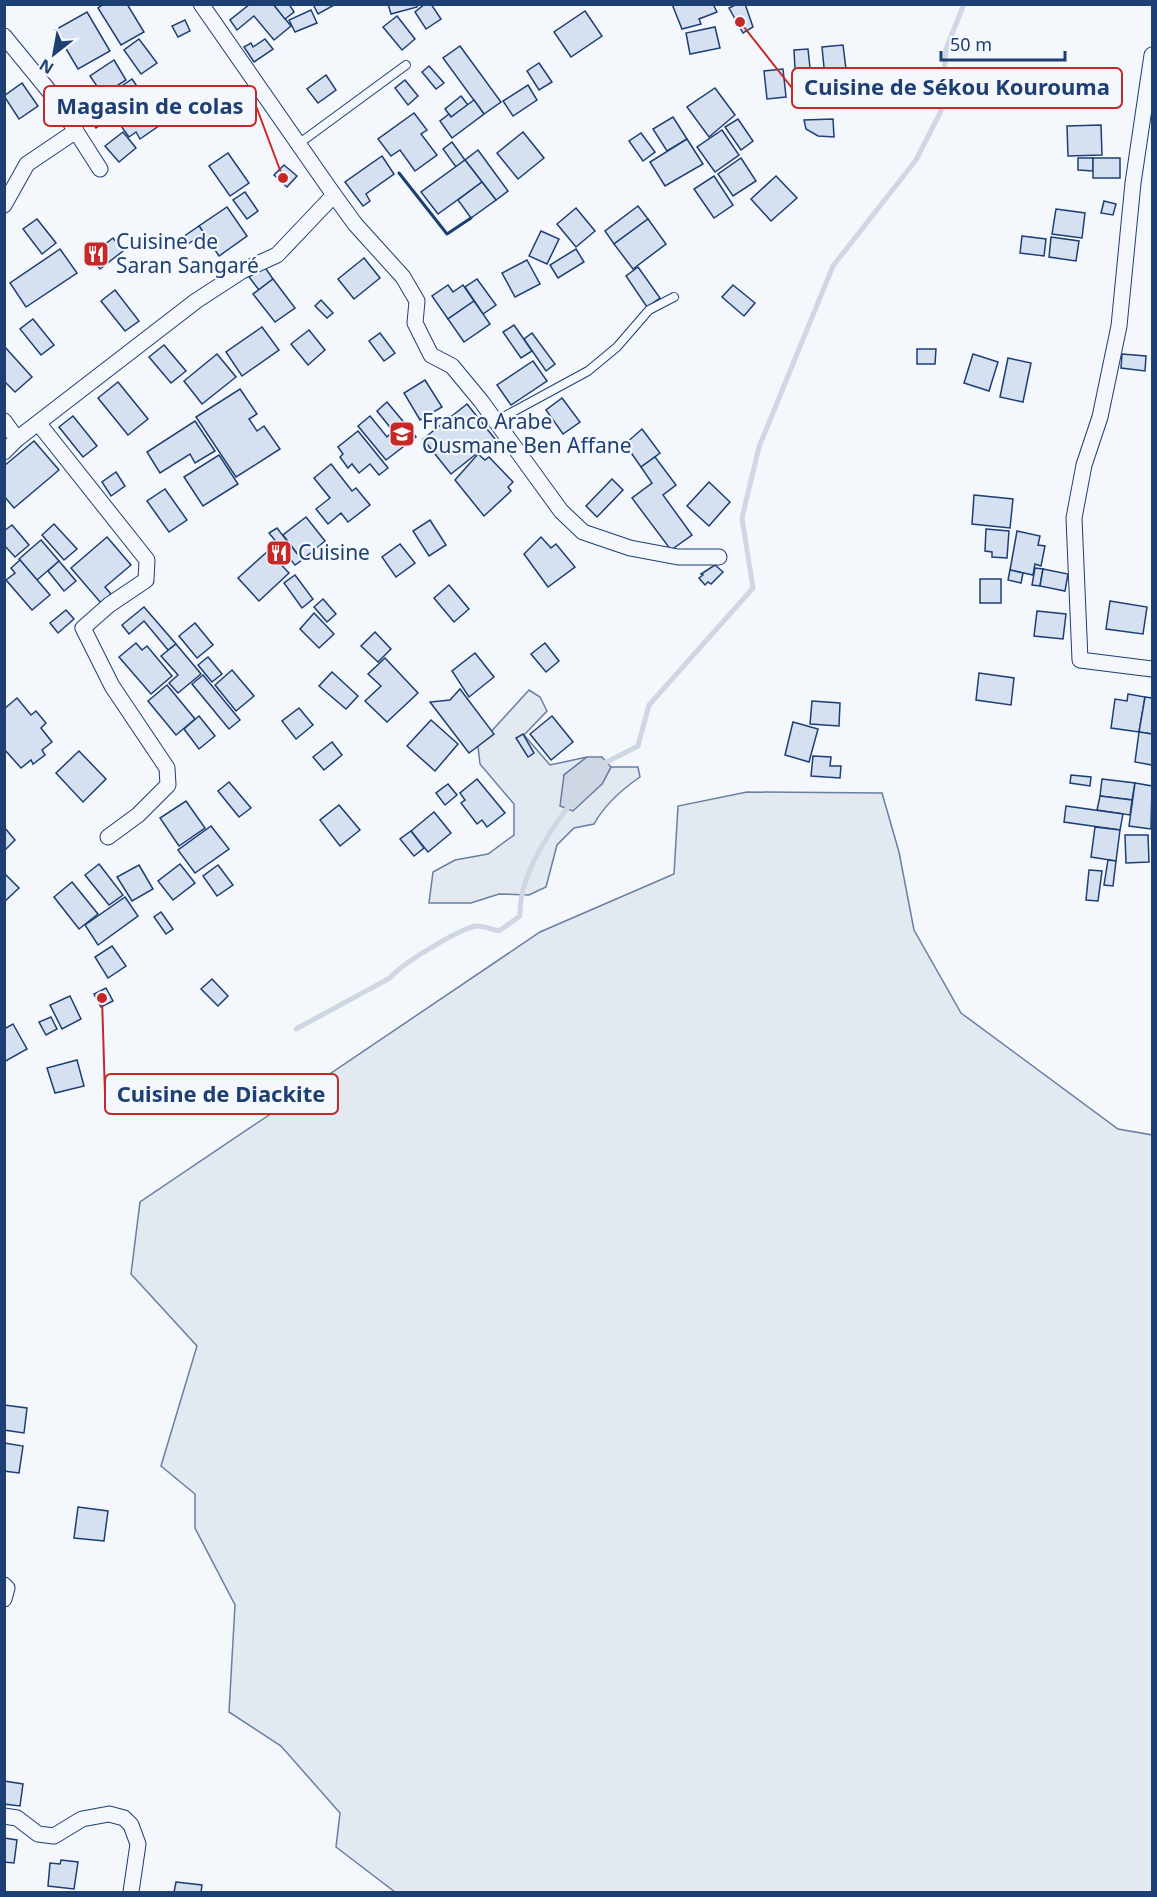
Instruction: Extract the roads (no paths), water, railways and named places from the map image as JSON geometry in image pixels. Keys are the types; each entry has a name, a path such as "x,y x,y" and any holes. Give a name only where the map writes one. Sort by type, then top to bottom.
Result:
{"street":[{"path":"201,4 355,224 403,277 417,301 415,323 431,355 452,366 496,421 561,511 583,532 630,548 678,557 719,557"},
{"path":"6,40 54,96 100,169"},
{"path":"1152,55 1133,183 1119,326 1101,417 1084,465 1074,518 1080,660 1152,669"},
{"path":"4,205 27,164 76,131"},
{"path":"4,452 17,439 196,301 242,270 277,255 334,195"},
{"path":"4,422 17,439"},
{"path":"39,424 147,560 146,580 110,605 83,628 112,686 167,768 168,784 138,815 108,837"},
{"path":"4,1585 7,1588 4,1599"},
{"path":"4,1816 17,1818 38,1834 54,1836 82,1819 109,1814 124,1818 131,1825 138,1844 131,1893"}],"lane":[{"path":"297,144 406,65"},
{"path":"496,421 588,371 617,347 649,310 674,297"}],"waterway":[{"path":"601,765 638,746 649,705 753,588 742,518 759,447 833,266 916,160 941,111 946,49 964,4"},
{"path":"296,1029 390,978 418,956 457,933 476,926 499,931 520,916 521,901 529,871 544,842 571,803"}],"place":[{"name":"Cuisine de Sékou Kourouma","path":"740,22"},
{"name":"Magasin de colas","path":"283,178"},
{"name":"Cuisine de Saran Sangaré","path":"96,254"},
{"name":"Franco Arabe Ousmane Ben Affane","path":"402,434"},
{"name":"Cuisine","path":"279,553"},
{"name":"Cuisine de Diackite","path":"102,998"}]}
